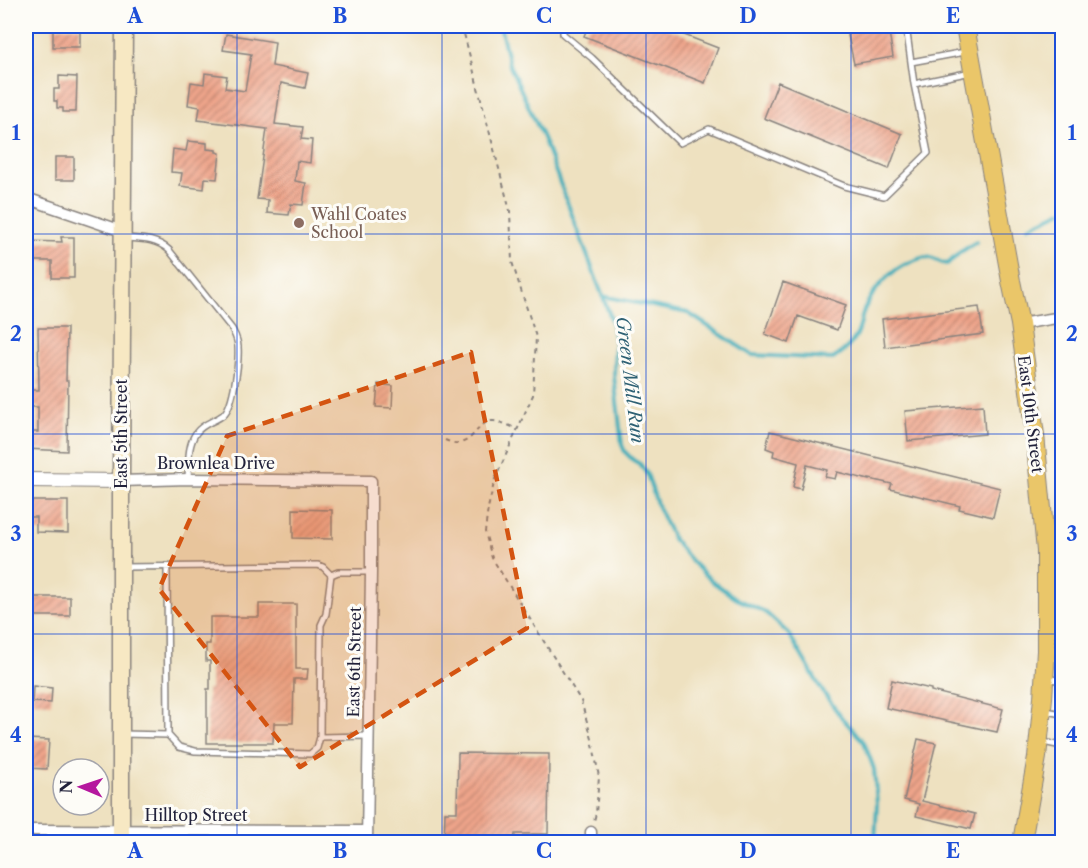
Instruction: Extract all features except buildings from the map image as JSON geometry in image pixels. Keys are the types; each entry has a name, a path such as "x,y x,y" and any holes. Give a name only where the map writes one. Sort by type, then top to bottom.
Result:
{"main road":[{"name":"East 5th Street","path":"121,836 124,26"},
{"name":"East 10th Street","path":"965,26 1020,324 1040,481 1055,572 1047,651 1053,680 1041,711 1022,843"}],"street":[{"path":"26,198 122,234"},
{"path":"1020,324 1062,317"},
{"name":"Brownlea Drive","path":"26,480 121,481 188,478 370,482"},
{"name":"East 6th Street","path":"367,837 370,482"},
{"name":"Hilltop Street","path":"26,830 121,836 287,831 367,837"}],"lane":[{"path":"563,26 563,34 592,58 680,143 709,129 844,186 884,196 927,153 906,26"},
{"path":"911,62 969,51"},
{"path":"914,84 973,71"},
{"path":"122,234 164,246 232,329 237,339 233,394 223,415 201,427 195,435 189,454 188,478"},
{"path":"121,567 318,565 332,575"},
{"path":"167,566 168,735 178,747 216,753 310,754 317,747 320,737 321,625 326,614 332,575"},
{"path":"332,575 338,572 371,572"},
{"path":"1041,711 1062,714"},
{"path":"121,734 168,735"},
{"path":"320,737 368,736"},
{"path":"1038,741 1062,746"},
{"path":"287,831 287,843"}],"path":[{"path":"462,26 510,211 512,262 536,337 533,395 495,480 485,532 492,558 581,701 592,739 599,777 596,813"},
{"path":"445,440 456,443 465,442 480,427 493,421 517,429"}],"highlighted area":[{"path":"471,352 527,628 300,767 159,589 227,436"}],"waterway":[{"name":"Green Mill Run","path":"500,26 509,64 543,138 612,321 615,343 614,376 622,445 625,452 640,464 647,474 658,507 673,539 713,582 737,599 765,612 789,634 823,692 864,742 874,769 877,804 875,842"},
{"path":"1028,227 1062,211"},
{"path":"602,296 688,313 752,355 833,359 854,340 867,303 892,273 904,265 926,257 948,264 959,253 976,242"}],"place":[{"name":"Wahl Coates School","path":"299,223"}]}
